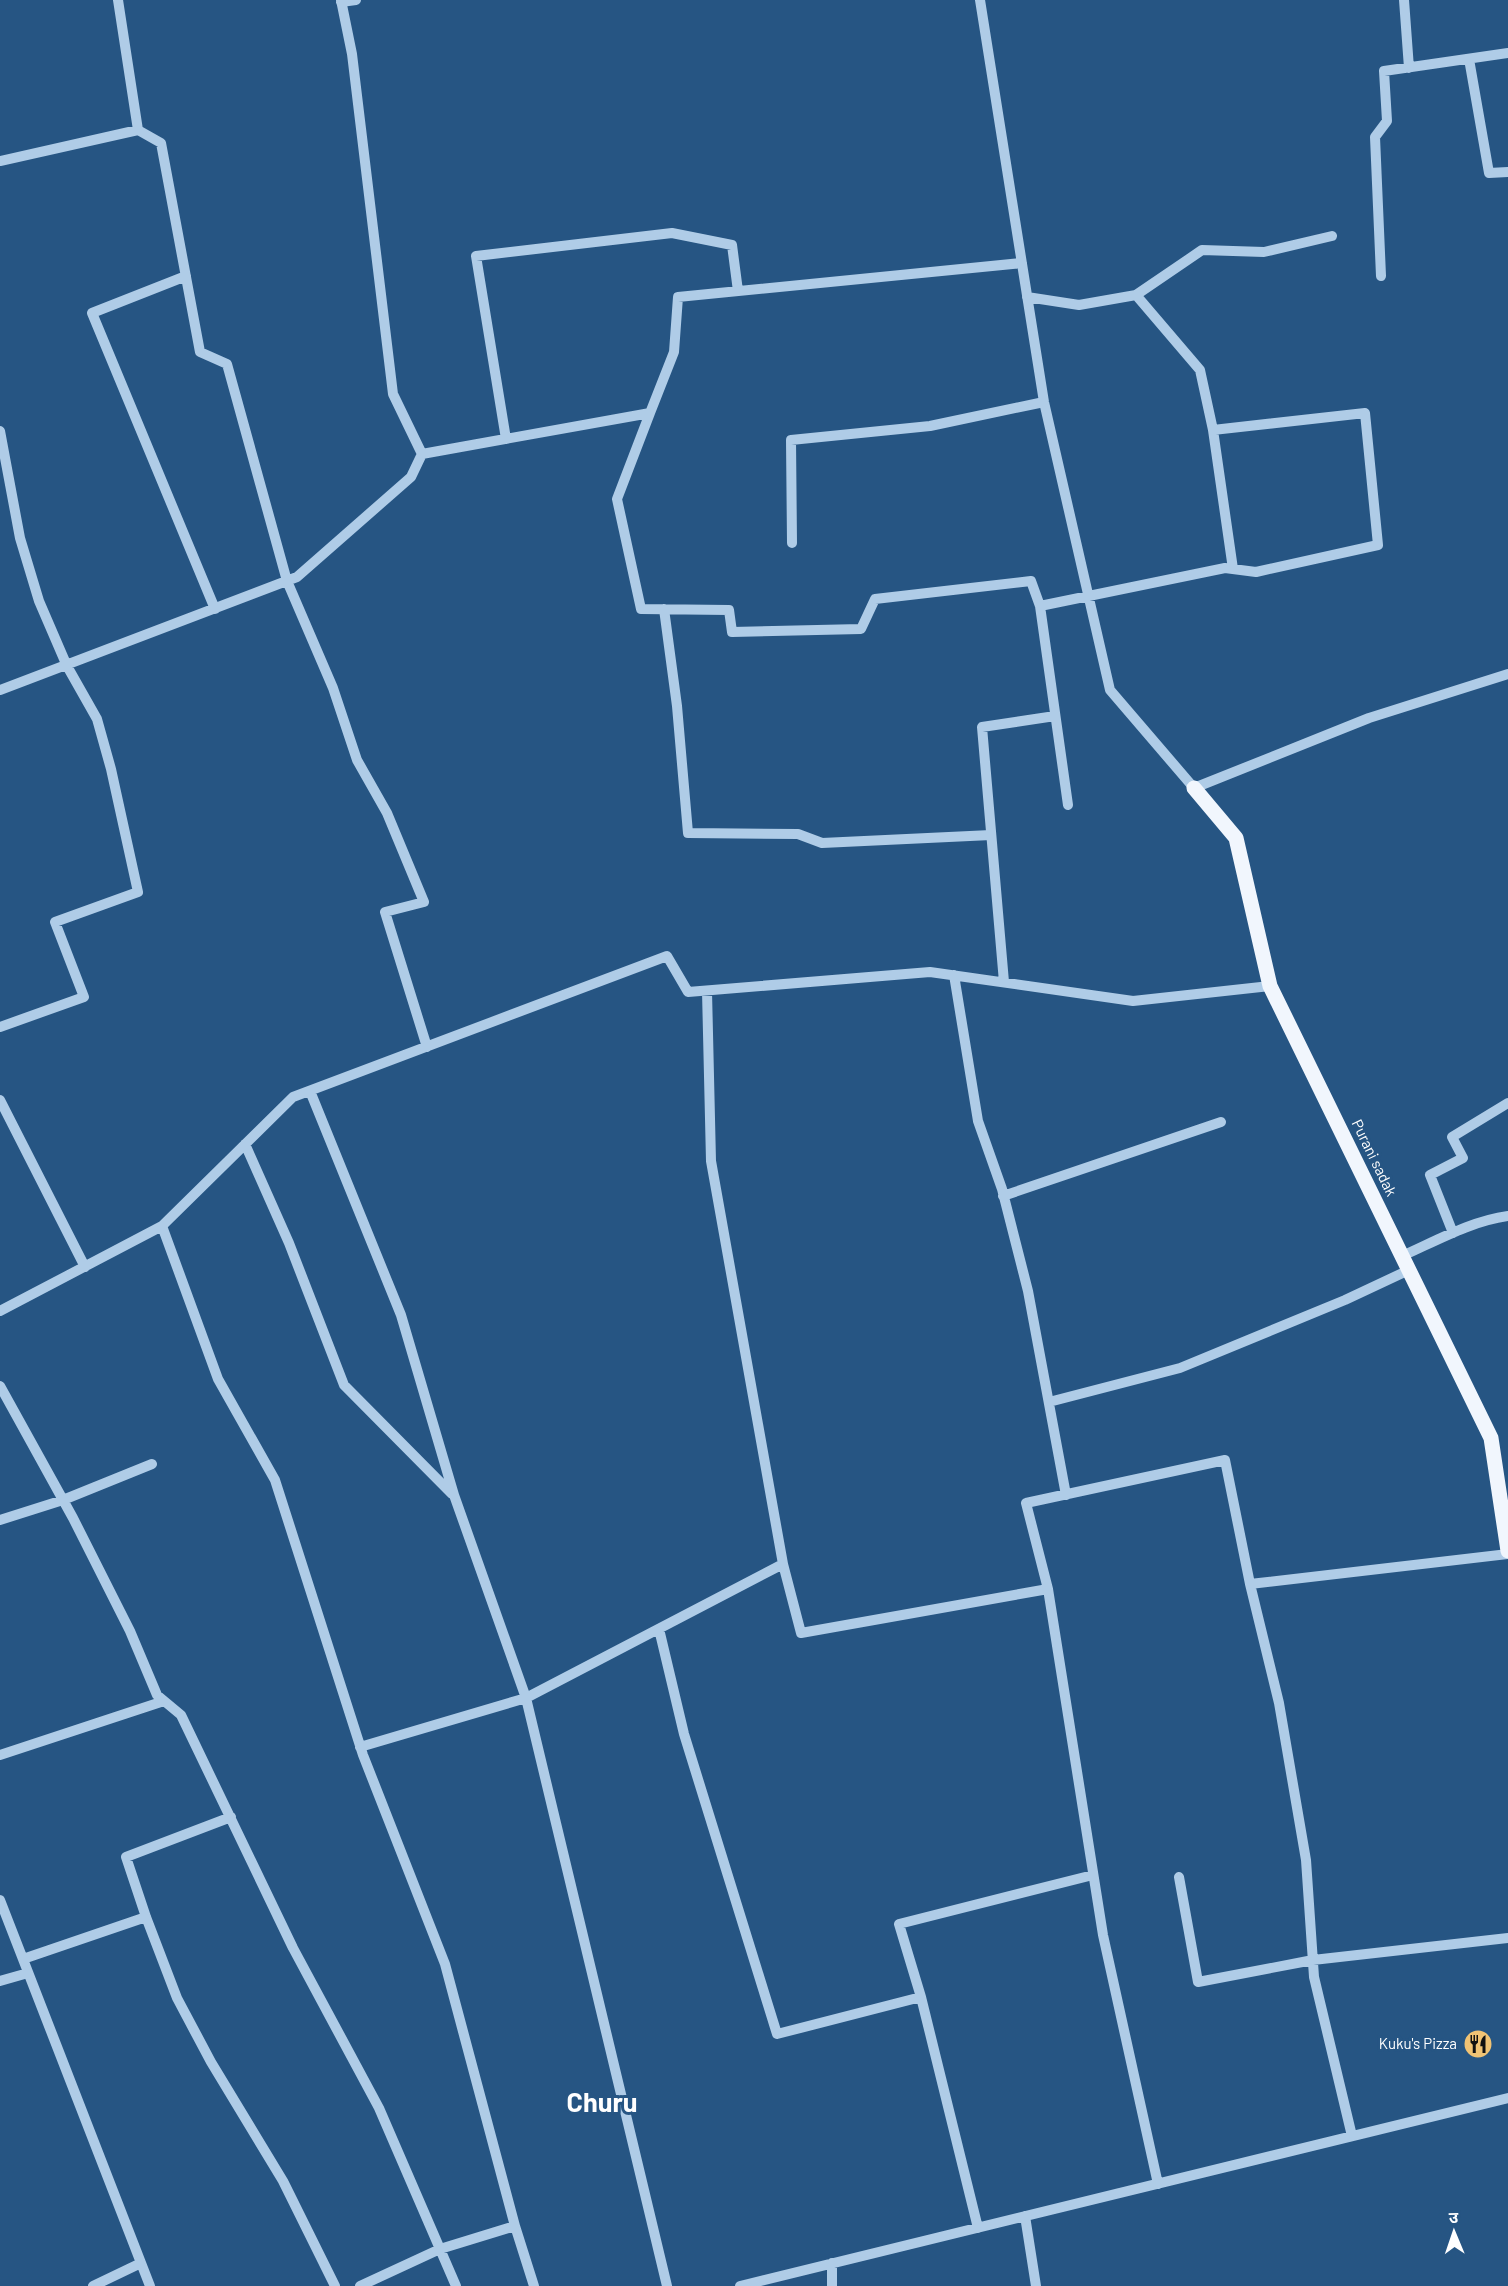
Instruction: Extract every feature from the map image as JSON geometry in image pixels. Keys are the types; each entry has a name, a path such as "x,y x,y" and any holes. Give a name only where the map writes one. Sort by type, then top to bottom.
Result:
{"main road":[{"name":"Purani sadak","path":"1194,788 1236,838 1270,986 1491,1438 1504,1503 1508,1553"}],"street":[{"path":"118,0 138,130"},
{"path":"356,0 341,1 352,54 393,394 422,454"},
{"path":"980,0 1044,402 1110,690 1194,788 1369,718 1508,674"},
{"path":"1404,0 1409,68"},
{"path":"1381,276 1375,137 1387,121 1384,71 1508,53"},
{"path":"1469,59 1489,173 1508,172"},
{"path":"0,162 138,130 161,143 200,352 227,364 287,581 333,687 357,760 387,813 424,902 385,912 427,1047"},
{"path":"506,439 476,256 672,233 732,245 738,291"},
{"path":"1027,297 1079,305 1136,295 1202,250 1264,252 1332,236"},
{"path":"1022,264 678,297 674,352 617,499 640,609 729,610 732,632 861,629 875,599 1031,581 1040,606 1068,805"},
{"path":"186,276 92,313 215,609"},
{"path":"1136,295 1200,370 1213,430 1233,569"},
{"path":"792,543 791,440 930,426 1044,402"},
{"path":"422,454 650,413"},
{"path":"1040,606 1225,568 1256,572 1378,545 1365,413 1213,430"},
{"path":"0,431 20,538 39,602 67,666 97,719 138,892 55,922 84,997 0,1027"},
{"path":"0,690 297,577 411,477 422,454"},
{"path":"664,609 677,706 688,833 798,834 822,843 991,835"},
{"path":"1004,982 982,727 1055,716"},
{"path":"0,1311 162,1226 293,1097 667,957 688,992 930,972 1133,1001 1270,986"},
{"path":"954,975 978,1120 1003,1196 1028,1291 1066,1495"},
{"path":"707,991 711,1161 783,1564 801,1633 1048,1588"},
{"path":"310,1091 401,1315 454,1495 526,1698 667,2286"},
{"path":"0,1100 85,1267"},
{"path":"1453,1233 1430,1175 1463,1158 1452,1137 1508,1103"},
{"path":"1003,1196 1221,1122"},
{"path":"245,1144 289,1243 344,1385 454,1495"},
{"path":"1049,1402 1180,1368 1345,1300 1453,1233 1496,1217 1508,1216"},
{"path":"162,1226 218,1379 275,1480 360,1748 446,1964 515,2226 534,2286"},
{"path":"0,1386 63,1500 130,1631 157,1695 181,1715 293,1948 379,2108 456,2286"},
{"path":"1158,2184 1103,1935 1048,1588 1026,1503 1225,1460 1250,1584 1279,1702 1306,1860 1314,1977 1352,2136"},
{"path":"0,1520 63,1500 152,1464"},
{"path":"1250,1584 1508,1553"},
{"path":"360,1748 526,1698 783,1564"},
{"path":"659,1629 684,1734 777,2034 921,1997"},
{"path":"0,1755 164,1701"},
{"path":"231,1817 126,1857 177,1998 211,2062 283,2181 336,2286"},
{"path":"978,2228 921,1997 899,1924 1093,1875"},
{"path":"1179,1877 1198,1982 1313,1960 1508,1938"},
{"path":"0,1900 150,2286"},
{"path":"22,1959 146,1917"},
{"path":"0,1981 28,1973"},
{"path":"740,2286 1508,2098"},
{"path":"1025,2216 1036,2286"},
{"path":"360,2286 440,2249 515,2226"},
{"path":"93,2286 141,2263"},
{"path":"832,2264 832,2286"}],"place":[{"name":"Kuku's Pizza","path":"1478,2044"}],"district":[{"name":"Churu","path":"602,2103"}]}
